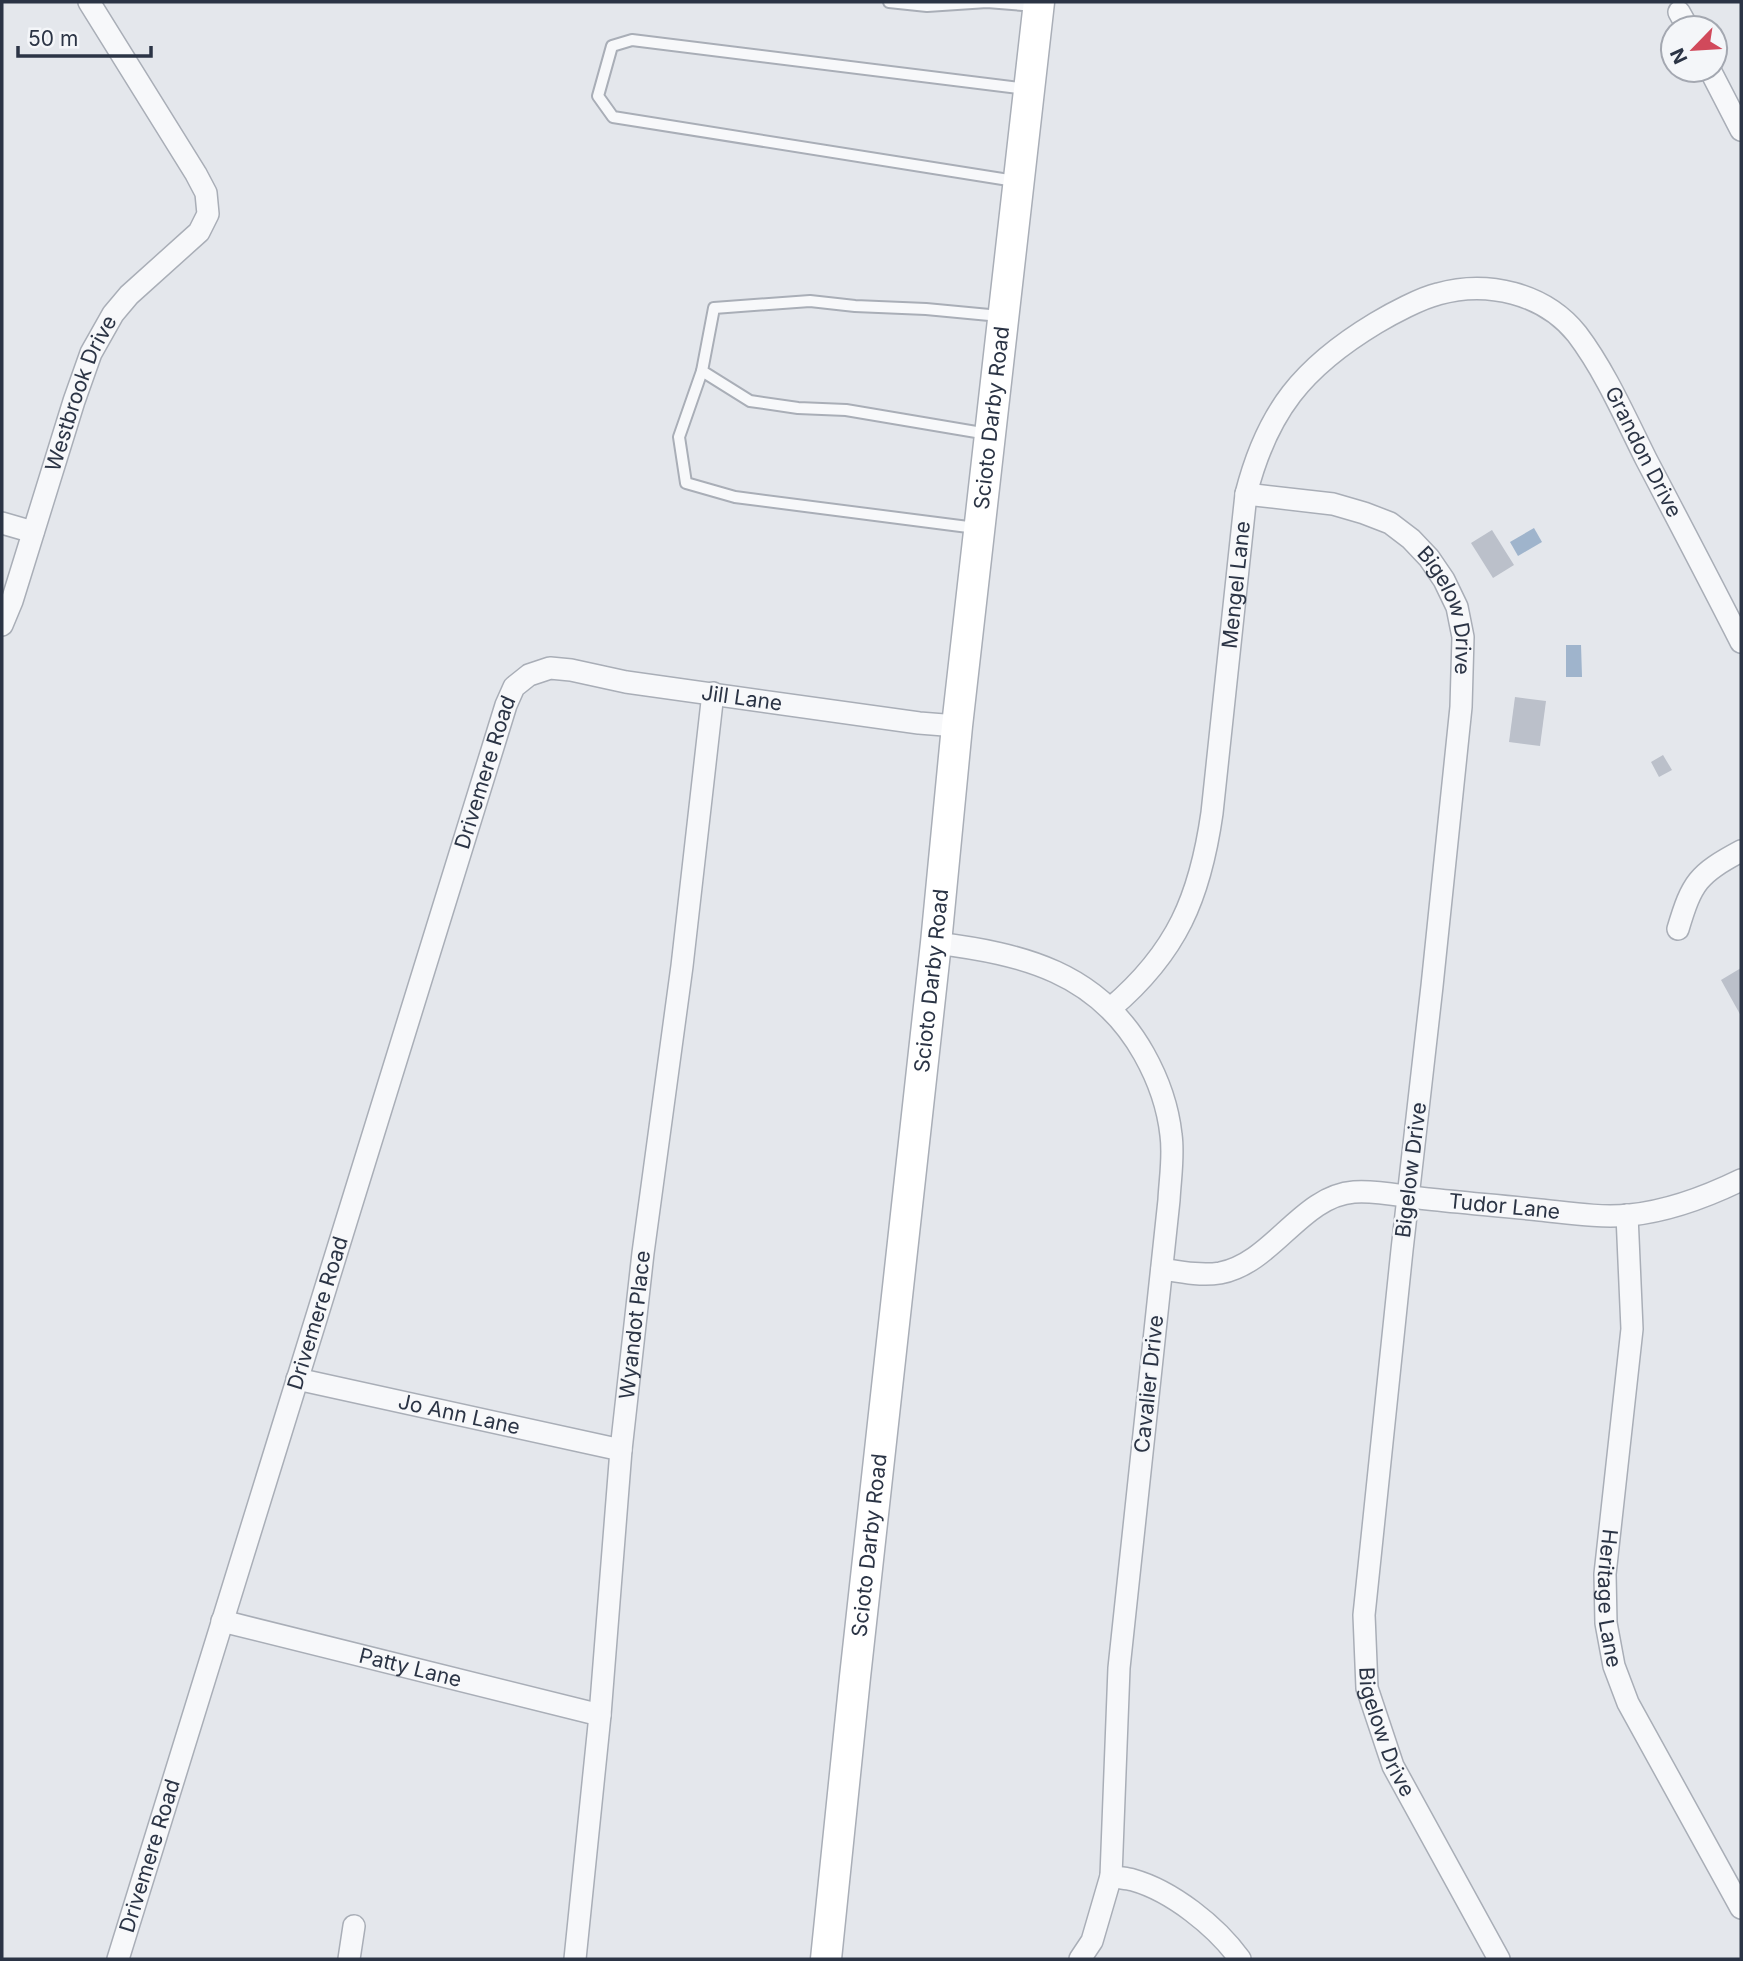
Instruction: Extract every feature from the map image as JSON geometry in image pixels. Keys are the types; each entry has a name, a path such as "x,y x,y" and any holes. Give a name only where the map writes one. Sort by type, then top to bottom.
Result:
{"main road":[{"name":"Scioto Darby Road","path":"825,1959 936,943 957,726 1039,4"}],"street":[{"name":"Westbrook Drive","path":"2,625 91,353 113,314 129,295 199,232 208,214 206,193 196,174 89,2"},
{"path":"1717,84 1741,130"},
{"name":"Mengel Lane","path":"1111,1009 1167,948 1183,921 1197,886 1212,813 1246,494 1254,463 1272,423 1294,390 1322,361 1348,340 1381,320 1436,294 1493,288 1513,293"},
{"name":"Grandon Drive","path":"1513,293 1532,299 1553,312 1575,332 1587,349 1741,642"},
{"name":"Bigelow Drive","path":"1246,494 1333,504 1390,523 1411,539 1429,558 1444,580 1457,607 1463,637 1461,707 1364,1615 1367,1688 1393,1766 1499,1959"},
{"path":"2,523 33,533"},
{"name":"Jill Lane","path":"529,675 550,668 571,670 626,682 957,726"},
{"name":"Drivemere Road","path":"118,1959 506,705 514,687 529,675"},
{"name":"Wyandot Place","path":"575,1959 600,1715 621,1450 643,1254 682,966 713,693"},
{"path":"1678,929 1687,901 1700,877 1741,851"},
{"name":"Cavalier Drive","path":"936,943 979,948 1059,973 1083,986 1111,1009 1136,1040 1154,1073 1167,1111 1172,1138 1169,1200 1119,1668 1111,1877 1092,1941 1080,1959"},
{"name":"Tudor Lane","path":"1162,1269 1201,1274 1220,1273 1238,1267 1281,1236 1321,1201 1340,1193 1374,1192 1582,1214 1627,1215 1660,1210 1708,1196 1741,1180"},
{"name":"Heritage Lane","path":"1627,1215 1632,1329 1605,1574 1608,1633 1614,1666 1628,1703 1741,1908"},
{"name":"Jo Ann Lane","path":"297,1378 621,1450"},
{"name":"Patty Lane","path":"222,1621 600,1715"},
{"path":"1111,1877 1134,1881 1169,1896 1201,1919 1240,1959"},
{"path":"349,1959 354,1926"}],"lane":[{"path":"889,2 914,6 987,2 1039,4"},
{"path":"1018,182 613,117 598,96 612,46 632,40 1028,90"},
{"path":"979,528 735,497 686,483 679,437 702,371 714,309 810,301 1003,316"},
{"path":"702,371 750,401 798,408 846,410 990,434"}],"water":[{"path":"1534,528 1542,542 1518,556 1510,542"},
{"path":"1566,645 1581,645 1582,677 1566,677"}],"building":[{"path":"1492,530 1514,565 1493,578 1471,543"},
{"path":"1515,697 1546,701 1540,746 1509,742"},
{"path":"1663,755 1672,770 1659,777 1651,762"},
{"path":"1741,968 1741,1016 1721,980"}]}
